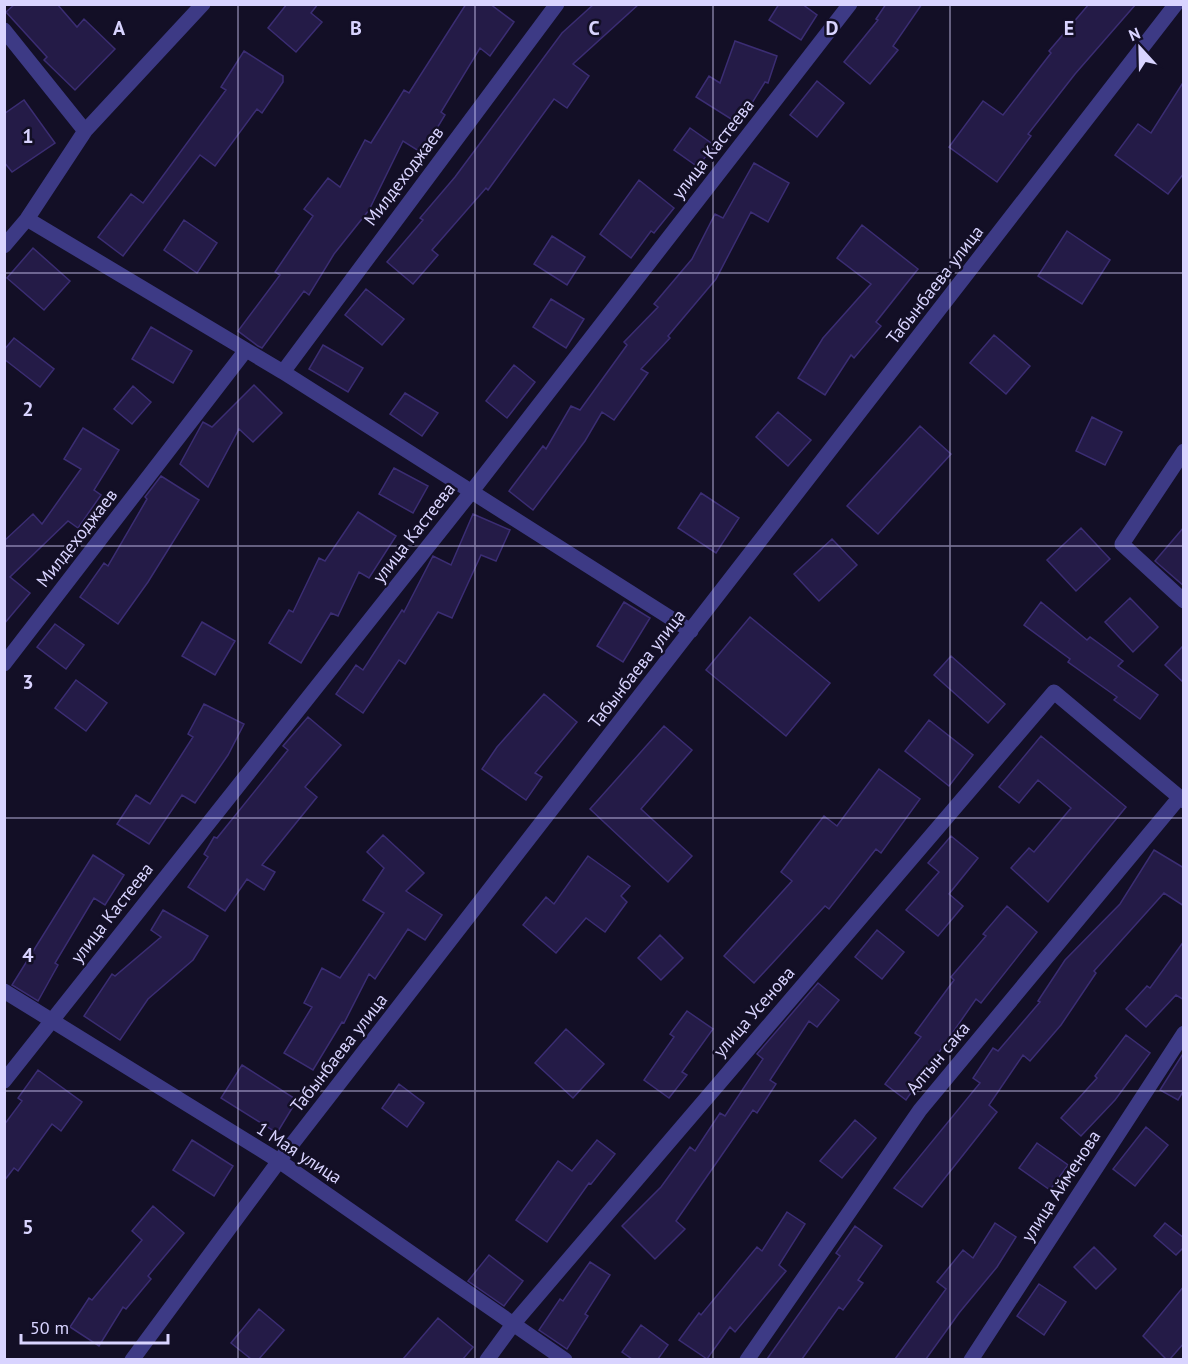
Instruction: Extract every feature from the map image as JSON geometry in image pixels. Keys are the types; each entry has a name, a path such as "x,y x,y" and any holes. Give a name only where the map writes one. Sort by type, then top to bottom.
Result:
{"street":[{"path":"4,246 27,219 85,131 203,4"},
{"name":"Милдеходжаев","path":"283,372 557,4"},
{"name":"улица Кастеева","path":"4,1081 472,491 849,4"},
{"name":"Табынбаева улица","path":"132,1359 279,1161 1176,4"},
{"path":"4,30 85,131"},
{"path":"27,219 283,372 691,632"},
{"name":"Милдеходжаев","path":"4,664 246,350"},
{"path":"1184,451 1122,544 1184,601"},
{"name":"улица Усенова","path":"487,1359 514,1323 1054,692 1181,799"},
{"name":"Алтын сака","path":"747,1359 920,1110 1181,799"},
{"name":"1 Мая улица","path":"4,991 279,1161 565,1359"},
{"name":"улица Айменова","path":"971,1359 1184,1033"}],"building":[{"path":"15,4 57,4 77,27 84,19 115,49 75,90 44,60 47,57 6,12"},
{"path":"287,4 318,4 311,13 322,22 296,52 268,28"},
{"path":"466,4 490,4 514,22 490,56 480,48 441,112 445,115 422,153 403,141 369,210 334,254 309,295 304,291 262,348 258,346 238,331 280,275 275,272 313,216 304,209 328,178 340,187 365,140 371,143 404,90 409,93"},
{"path":"594,4 639,4 573,64 589,76 567,108 554,99 488,190 486,188 432,250 438,255 413,284 387,262 423,220 420,218 455,177 562,33"},
{"path":"779,4 802,4 817,15 801,40 769,20"},
{"path":"886,4 922,4 893,46 898,50 870,84 844,62 878,20 876,19"},
{"path":"1089,4 1136,4 1075,74 1028,134 1031,136 997,182 949,147 983,101 1003,115 1051,53 1049,51"},
{"path":"735,41 777,56 768,83 765,82 739,124 696,97 709,76 720,83"},
{"path":"244,51 283,76 283,82 262,113 257,109 215,166 200,155 123,256 98,237 131,194 143,203 226,90 221,87"},
{"path":"817,81 844,103 817,137 790,115"},
{"path":"1184,81 1184,173 1168,194 1115,155 1138,124 1151,133"},
{"path":"24,100 55,143 12,172 4,162 4,114"},
{"path":"690,128 714,145 698,167 674,150"},
{"path":"754,163 789,183 768,222 751,212 716,279 668,336 670,338 641,369 648,373 614,420 602,412 585,441 533,510 509,491 543,446 546,449 571,406 580,410 627,345 624,342 658,307 654,304 692,259 715,214 723,218"},
{"path":"639,180 674,208 654,233 651,231 631,258 600,234"},
{"path":"184,220 217,243 197,273 164,250"},
{"path":"862,225 918,269 876,322 881,326 854,358 851,355 825,395 798,378 823,338 871,284 837,258"},
{"path":"1067,231 1110,260 1082,304 1038,276"},
{"path":"552,236 585,257 567,285 534,264"},
{"path":"33,248 70,281 44,310 7,278"},
{"path":"366,289 404,319 382,345 345,315"},
{"path":"551,299 584,319 566,348 533,327"},
{"path":"151,327 192,351 173,383 132,359"},
{"path":"994,335 1030,366 1006,394 970,363"},
{"path":"14,338 54,369 40,387 4,359 4,350"},
{"path":"323,345 363,368 348,392 309,369"},
{"path":"514,365 535,382 507,418 486,401"},
{"path":"254,385 282,413 253,442 239,429 208,487 180,464 203,422 212,427"},
{"path":"133,386 151,402 132,424 114,409"},
{"path":"405,393 438,413 422,436 390,414"},
{"path":"778,412 811,440 788,466 756,437"},
{"path":"1092,417 1122,432 1105,465 1076,451"},
{"path":"920,426 951,454 878,534 847,506"},
{"path":"83,428 119,450 94,490 101,495 78,528 68,521 10,577 30,593 4,624 4,541 33,514 42,524 81,469 64,459"},
{"path":"394,468 428,486 413,513 379,494"},
{"path":"161,476 199,500 148,582 118,624 80,597 104,563 108,566 147,499 145,497"},
{"path":"701,493 739,518 716,553 678,528"},
{"path":"358,512 396,536 369,578 359,572 338,616 331,613 301,663 269,643 289,610 293,612 319,558 325,561"},
{"path":"473,514 510,530 496,561 481,555 452,618 438,612 405,664 399,660 363,713 336,694 356,665 363,670 402,610 404,612 433,556 451,565"},
{"path":"1184,527 1184,586 1155,561"},
{"path":"1081,528 1110,559 1076,591 1047,560"},
{"path":"832,539 857,565 819,601 794,574"},
{"path":"1130,598 1158,627 1133,652 1105,622"},
{"path":"624,602 650,618 623,662 597,646"},
{"path":"1041,602 1087,640 1090,637 1123,661 1118,666 1158,695 1140,719 1114,700 1117,697 1068,662 1070,659 1024,625"},
{"path":"750,617 830,683 786,736 706,670"},
{"path":"202,622 235,641 215,675 182,656"},
{"path":"55,624 84,645 66,669 37,647"},
{"path":"1184,645 1184,683 1165,665"},
{"path":"951,656 1005,704 988,723 934,675"},
{"path":"76,680 107,703 86,731 55,708"},
{"path":"544,694 577,722 535,773 542,777 526,800 482,769 497,747"},
{"path":"204,704 244,724 228,755 195,803 182,795 149,844 117,824 136,795 150,804 193,737 188,734"},
{"path":"308,717 341,745 305,787 317,797 262,865 275,872 264,890 247,879 225,911 188,887 208,857 204,854 214,837 217,838 288,750 283,746"},
{"path":"929,720 973,755 949,786 905,751"},
{"path":"664,726 692,750 641,809 692,856 668,882 590,809"},
{"path":"1041,736 1126,807 1048,902 1011,868 1029,848 1034,852 1071,808 1038,780 1019,803 999,787"},
{"path":"879,769 920,799 881,853 876,849 829,909 825,906 754,983 724,956 792,881 781,872 824,816 837,826"},
{"path":"383,835 424,873 406,891 442,915 425,940 408,929 375,979 369,974 344,1023 342,1022 313,1070 284,1053 312,1007 304,1003 322,968 340,978 384,913 363,900 384,868 367,852"},
{"path":"951,836 978,858 949,894 963,906 938,936 906,910 939,872 928,863"},
{"path":"1154,850 1184,868 1184,906 1164,893 1094,971 1096,973 1061,1025 1030,1061 1023,1055 989,1105 997,1112 922,1207 894,1188 980,1083 973,1078 993,1048 998,1051 1040,1002 1038,1001 1065,960 1120,904"},
{"path":"93,855 124,875 105,905 94,898 55,963 58,965 38,1001 12,985"},
{"path":"588,856 630,886 621,896 627,902 605,932 586,918 556,953 523,925 546,897 554,904"},
{"path":"1007,906 1037,932 981,1003 976,999 906,1100 885,1084 921,1037 915,1033 954,980 951,977 986,936 983,934"},
{"path":"163,910 208,936 193,960 148,999 120,1040 84,1016 112,974 115,976 161,937 151,930"},
{"path":"877,930 904,952 882,979 855,957"},
{"path":"660,935 683,958 661,980 638,958"},
{"path":"1184,941 1184,1000 1176,995 1146,1027 1126,1009 1147,986 1150,988"},
{"path":"818,983 839,1000 817,1027 809,1021 770,1080 776,1084 757,1113 753,1110 676,1221 685,1229 655,1259 622,1226 661,1187 690,1147 695,1151 720,1113 725,1116 763,1059 757,1054"},
{"path":"687,1011 713,1029 682,1072 687,1075 669,1098 644,1080 674,1037 670,1034"},
{"path":"566,1029 604,1064 573,1098 535,1063"},
{"path":"1126,1035 1150,1053 1115,1100 1081,1136 1061,1118 1097,1078 1095,1076"},
{"path":"1184,1052 1184,1090 1178,1100 1160,1090"},
{"path":"242,1065 297,1100 277,1133 221,1098"},
{"path":"38,1070 82,1102 61,1131 52,1124 18,1171 14,1168 4,1181 4,1125 22,1101 18,1098"},
{"path":"399,1084 424,1103 407,1127 382,1108"},
{"path":"855,1120 876,1138 842,1178 820,1161"},
{"path":"1146,1127 1168,1145 1135,1186 1113,1169"},
{"path":"192,1140 233,1166 214,1196 173,1170"},
{"path":"597,1140 615,1154 591,1184 589,1183 547,1242 516,1220 558,1161 572,1171"},
{"path":"1037,1143 1068,1165 1050,1190 1019,1168"},
{"path":"153,1206 184,1233 148,1276 151,1279 126,1309 123,1307 99,1346 70,1327 89,1298 92,1300 142,1240 132,1231"},
{"path":"787,1212 805,1224 779,1265 786,1271 735,1332 730,1327 707,1359 679,1340 699,1313 701,1315 757,1247 762,1251"},
{"path":"995,1223 1016,1237 997,1267 959,1313 926,1359 895,1359 946,1289 937,1282 963,1250 973,1258"},
{"path":"1165,1223 1184,1238 1184,1247 1176,1255 1154,1236"},
{"path":"855,1226 882,1246 858,1280 863,1283 843,1310 839,1307 802,1359 767,1359 840,1256 836,1253"},
{"path":"1094,1247 1116,1269 1096,1289 1074,1267"},
{"path":"489,1255 523,1281 504,1306 468,1281"},
{"path":"590,1262 610,1275 585,1314 588,1316 567,1349 539,1330"},
{"path":"1039,1284 1066,1302 1044,1335 1017,1316"},
{"path":"1184,1286 1184,1343 1170,1359 1166,1359 1143,1336"},
{"path":"259,1309 284,1330 259,1359 251,1359 231,1343"},
{"path":"438,1318 473,1347 463,1359 403,1359"},
{"path":"641,1325 668,1345 658,1359 632,1359 622,1352"}]}
